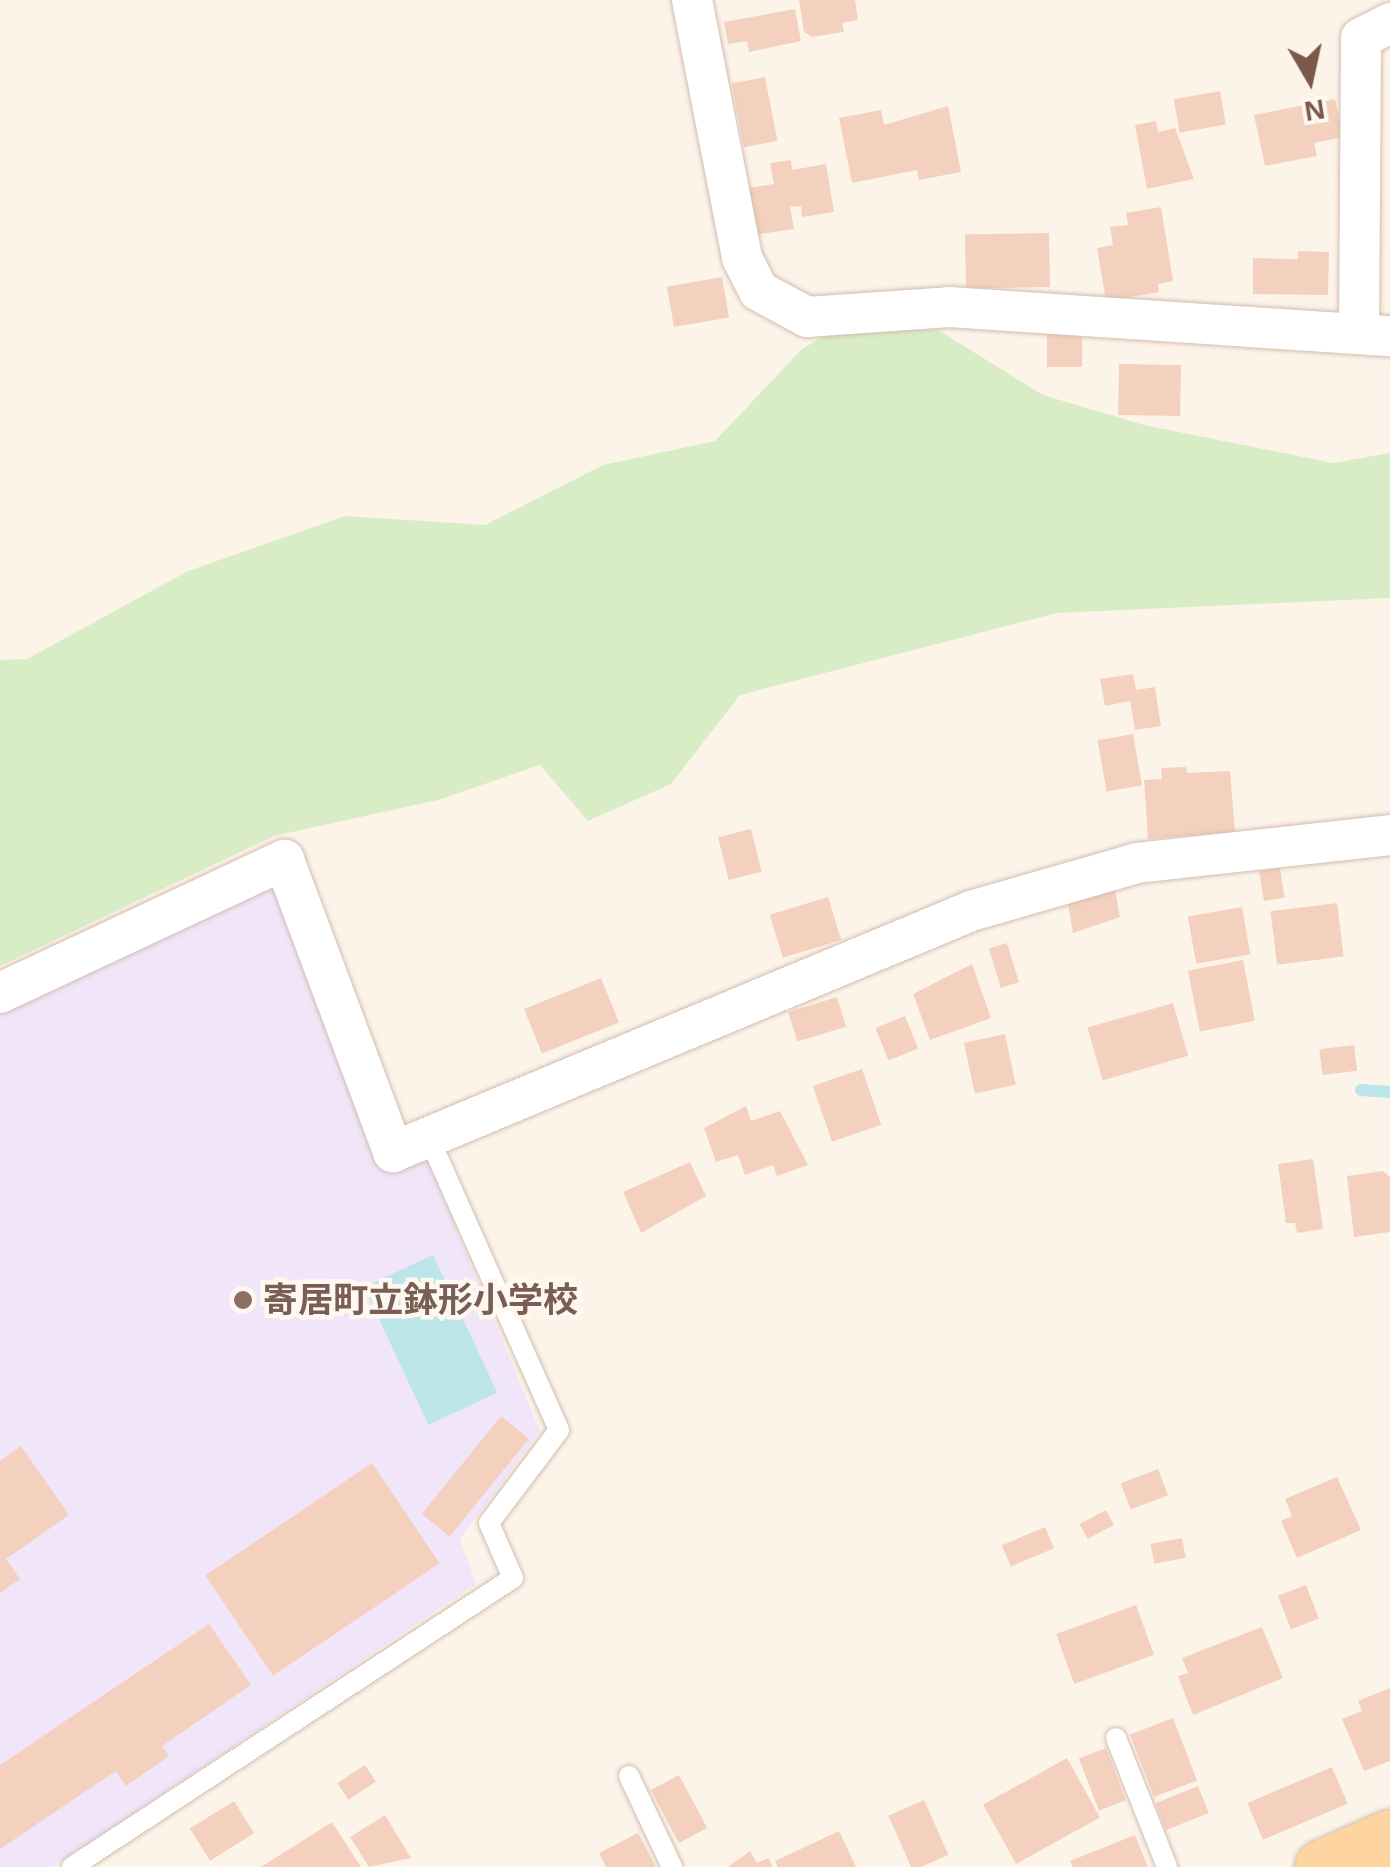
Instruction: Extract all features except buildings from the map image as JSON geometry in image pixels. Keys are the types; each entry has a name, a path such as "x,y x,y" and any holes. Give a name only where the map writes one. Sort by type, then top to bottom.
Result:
{"main road":[{"path":"1322,1867 1390,1836"}],"street":[{"path":"692,0 742,258 760,291 807,316 969,308 1375,335 1361,38 1390,23"},
{"path":"0,993 284,860 393,1152 430,1140 971,910 1137,863 1390,835"}],"lane":[{"path":"72,1867 512,1578 489,1524 559,1430 430,1140"},
{"path":"1116,1738 1167,1867"},
{"path":"629,1776 672,1867"}],"shaded area":[{"name":"寄居町立鉢形小学校","path":"257,886 279,894 388,1169 426,1156 540,1431 460,1539 476,1584 53,1867 0,1867 0,1012"}],"green space":[{"path":"836,329 938,330 1043,395 1144,425 1333,463 1390,453 1390,598 1057,613 740,695 671,784 588,821 540,765 438,800 274,836 0,966 0,660 27,659 188,571 345,516 485,525 603,465 715,441 802,349"}],"water":[{"path":"433,1255 497,1393 428,1425 364,1287"}],"waterway":[{"path":"1361,1090 1390,1092"}],"place":[{"name":"寄居町立鉢形小学校","path":"243,1300"}]}
